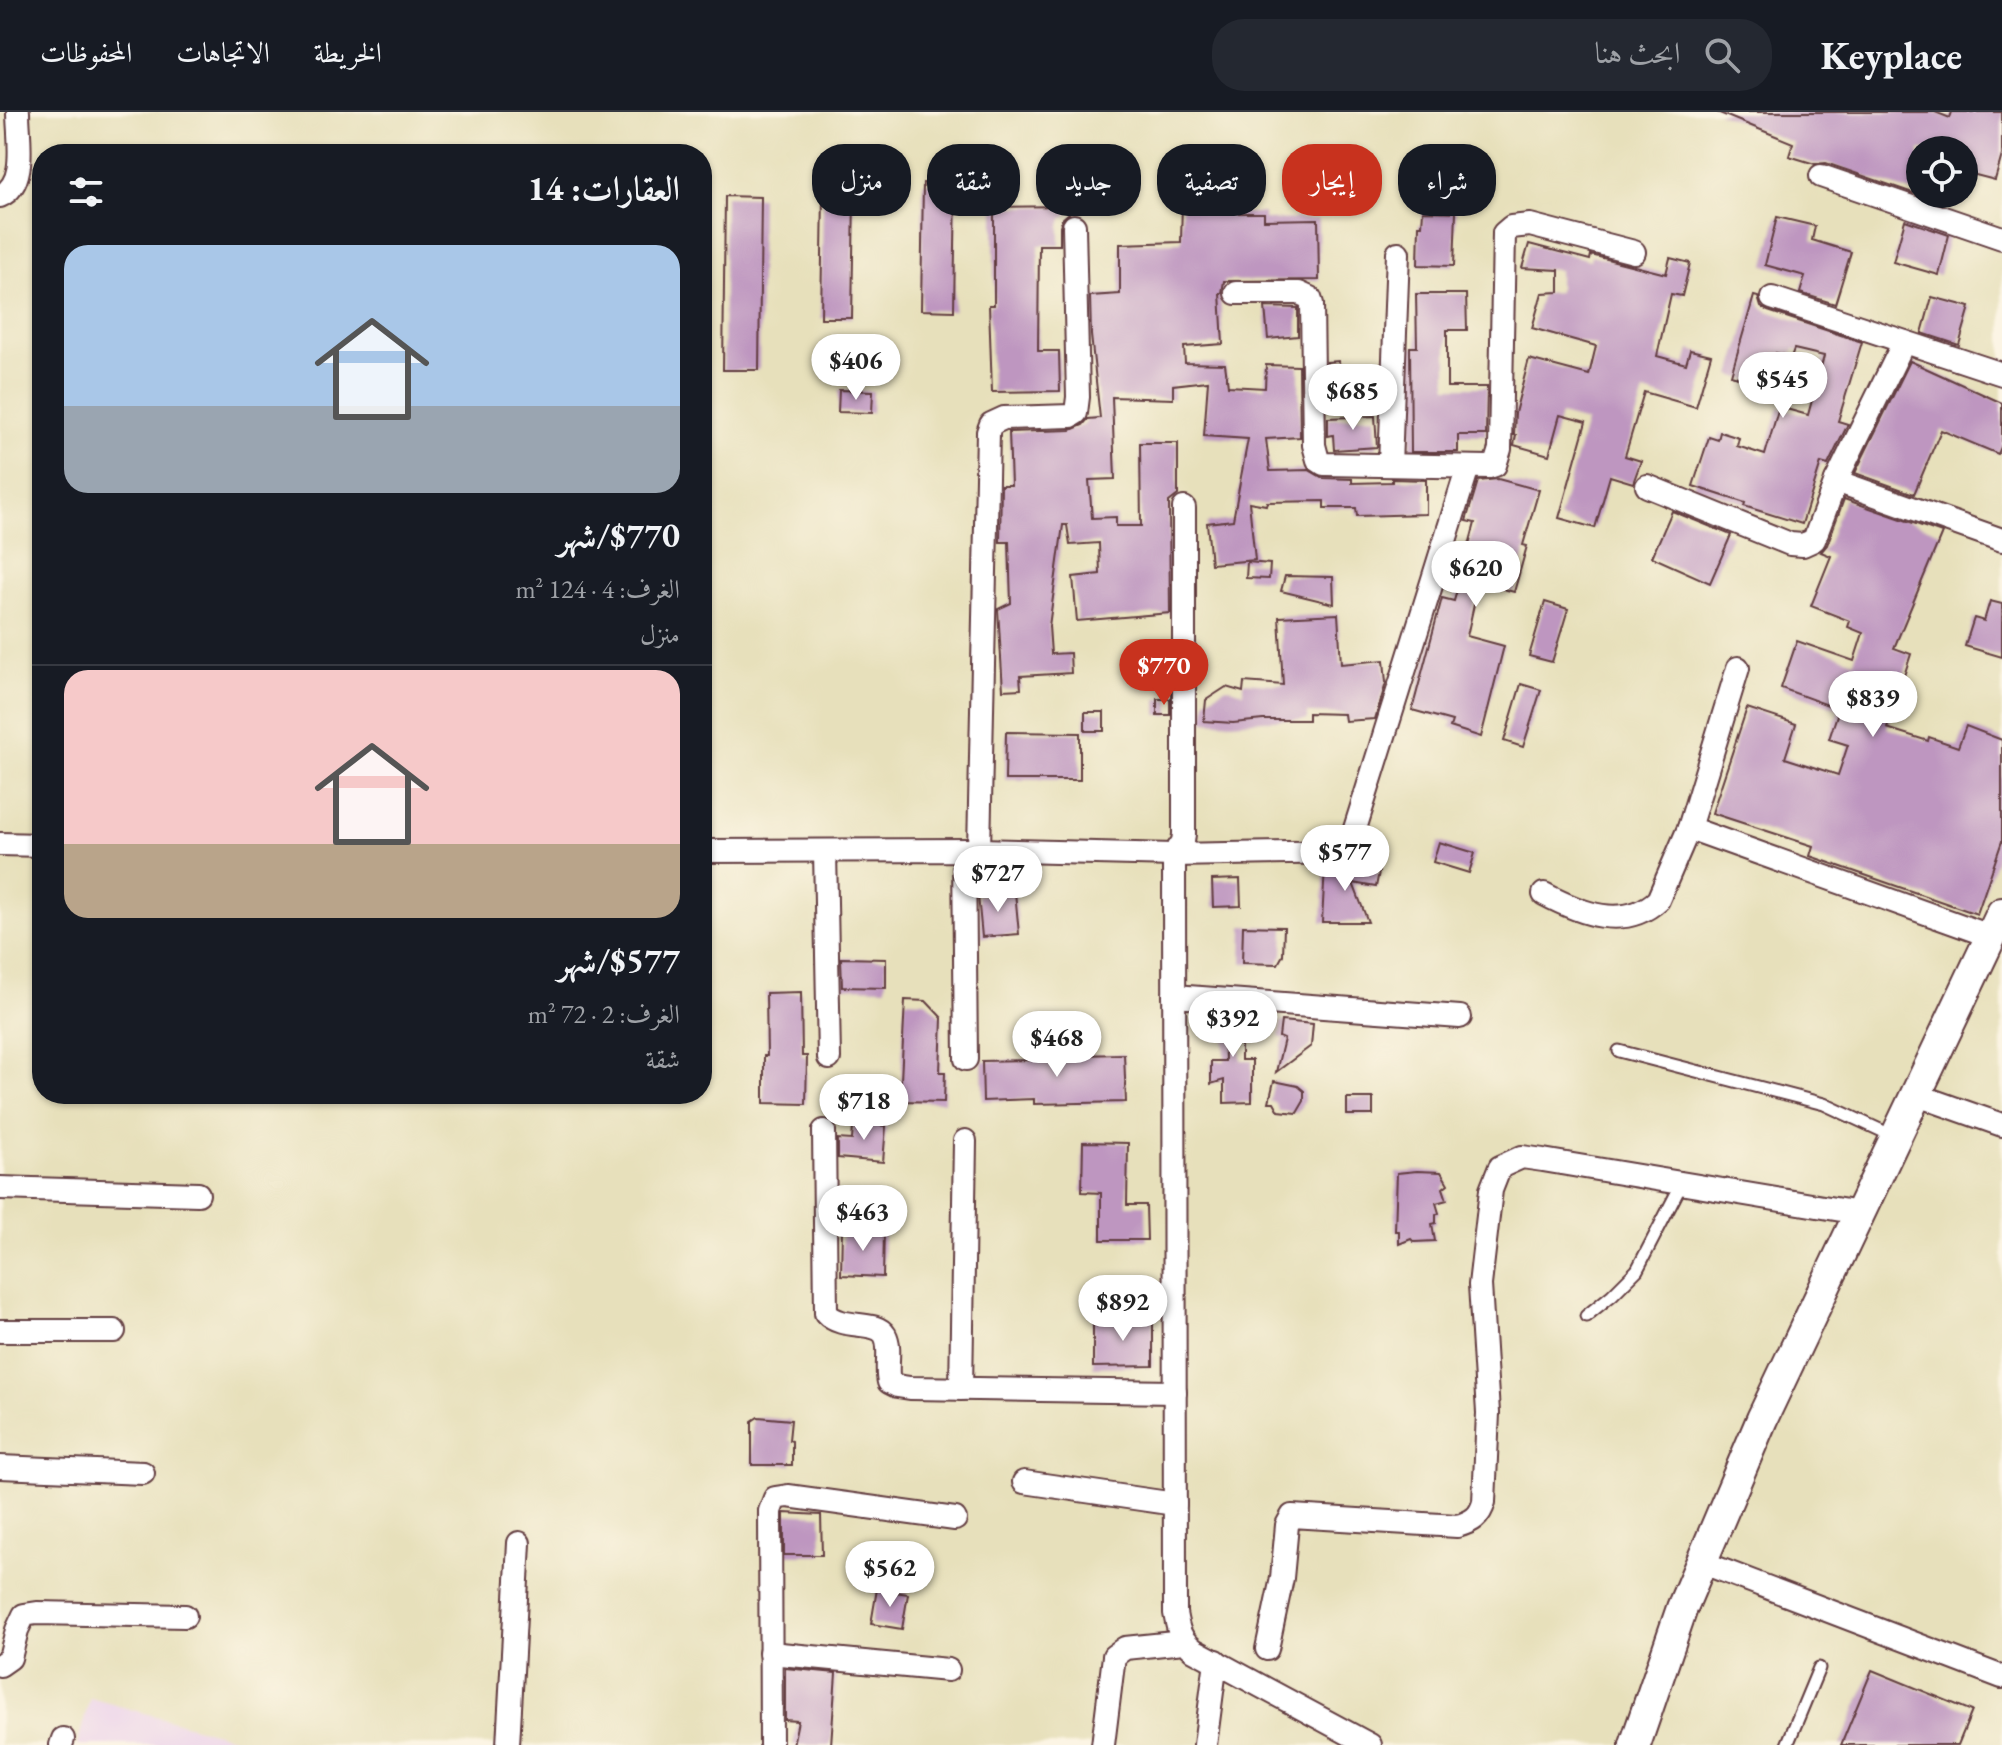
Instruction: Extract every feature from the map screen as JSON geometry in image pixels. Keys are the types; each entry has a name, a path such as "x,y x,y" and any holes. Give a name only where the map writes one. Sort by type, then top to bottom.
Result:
{"main road":[{"path":"1635,1745 1682,1608 1762,1419 1996,924"}],"street":[{"path":"0,196 10,192 18,176 18,112"},
{"path":"1821,176 2002,238"},
{"path":"1236,293 1299,293 1310,298 1314,445 1318,460 1324,464 1495,465 1500,449 1504,233 1511,227 1530,225 1634,252"},
{"path":"966,1059 988,432 991,424 1004,418 1071,416 1076,413 1074,226"},
{"path":"1390,465 1398,253"},
{"path":"1772,298 2002,374"},
{"path":"1647,486 1790,544 1803,545 1814,540 1836,481 1904,342"},
{"path":"712,851 1338,854 1349,848 1468,467"},
{"path":"1836,481 2002,540"},
{"path":"1184,508 1184,834 1183,842 1174,855 1175,1613 1178,1632 1184,1642 1370,1745"},
{"path":"1544,894 1569,908 1605,917 1622,917 1649,908 1658,900 1689,828 1738,668"},
{"path":"1689,828 1996,924"},
{"path":"0,844 32,845"},
{"path":"825,851 829,1058"},
{"path":"1174,996 1460,1017"},
{"path":"1917,1095 2002,1125"},
{"path":"824,1131 826,1313 844,1325 875,1327 884,1333 889,1382 897,1386 961,1389 1175,1392"},
{"path":"961,1389 965,1141"},
{"path":"1267,1649 1282,1578 1287,1525 1292,1516 1457,1526 1472,1522 1481,1512 1488,1413 1480,1285 1491,1190 1500,1167 1522,1157 1859,1213"},
{"path":"0,1188 198,1194"},
{"path":"0,1331 114,1331"},
{"path":"0,1467 143,1473"},
{"path":"1024,1482 1175,1504"},
{"path":"771,1745 770,1511 775,1498 788,1496 955,1519"},
{"path":"508,1745 519,1543"},
{"path":"1701,1562 2002,1677"},
{"path":"0,1665 10,1658 24,1615 185,1616"},
{"path":"1103,1745 1114,1656 1125,1648 1184,1642"},
{"path":"770,1653 948,1670"},
{"path":"1205,1745 1216,1661"}],"lane":[{"path":"1619,1051 1824,1104 1896,1137"},
{"path":"1586,1316 1637,1270 1682,1183"},
{"path":"1787,1745 1819,1668"}],"shaded area":[{"path":"90,1698 260,1745 77,1745"}],"building":[{"path":"1717,112 1935,112 1950,118 1952,112 2002,112 2002,155 1995,180 1978,176 1978,136 1906,136 1906,191 1826,163 1815,164 1789,156 1793,143"},
{"path":"923,183 927,183 927,216 955,216 954,311 921,310"},
{"path":"725,196 761,197 759,370 723,370"},
{"path":"1036,206 1036,216 1066,216 1060,226 1060,245 1039,245 1038,351 1059,351 1060,391 992,392 989,305 994,305 994,216 1020,216 1020,207"},
{"path":"823,216 854,216 852,318 821,318"},
{"path":"1182,216 1318,219 1319,280 1224,281 1220,293 1223,344 1184,347 1185,363 1225,364 1228,386 1265,388 1266,365 1299,366 1300,437 1266,439 1270,471 1309,470 1323,478 1352,479 1352,483 1426,480 1426,514 1357,516 1356,508 1324,508 1324,501 1267,502 1266,505 1249,502 1255,560 1211,564 1207,523 1233,520 1248,439 1204,436 1208,381 1173,385 1173,399 1112,397 1115,479 1089,480 1092,518 1116,517 1116,526 1141,526 1140,443 1178,443 1178,495 1169,502 1170,613 1077,621 1073,577 1100,574 1099,543 1070,545 1067,525 1063,525 1049,626 1051,654 1070,653 1071,673 1020,676 1021,689 1003,690 998,609 1011,603 1009,542 1000,542 1001,485 1011,485 1009,432 1071,430 1088,419 1100,418 1090,296 1120,294 1120,244 1181,242"},
{"path":"1423,216 1456,216 1454,266 1418,265 1419,225 1422,225"},
{"path":"1777,217 1815,226 1812,240 1851,252 1835,304 1800,293 1805,276 1765,265"},
{"path":"1905,220 1949,235 1939,275 1893,262"},
{"path":"1529,244 1590,260 1591,255 1666,274 1670,258 1690,263 1682,296 1671,294 1657,356 1686,364 1690,350 1711,355 1696,407 1644,392 1625,456 1641,461 1633,483 1610,476 1595,528 1559,518 1586,422 1560,415 1549,455 1514,445 1515,413 1529,359 1589,375 1596,346 1532,328 1542,293 1559,292 1559,270 1522,268"},
{"path":"1416,294 1466,294 1467,330 1447,330 1447,387 1487,387 1486,435 1458,435 1458,452 1411,452 1410,347 1417,347"},
{"path":"1754,296 1768,311 1862,342 1838,421 1848,424 1828,465 1821,463 1802,524 1693,486 1709,437 1718,440 1720,432 1739,438 1737,446 1765,455 1779,407 1808,415 1824,356 1794,349 1791,357 1776,353 1767,386 1731,375"},
{"path":"1932,297 1970,307 1959,345 1922,333"},
{"path":"1265,307 1298,308 1298,336 1268,339"},
{"path":"1339,361 1341,388 1327,388 1327,362"},
{"path":"1910,361 2002,403 2002,445 1998,454 1941,430 1914,494 1855,473"},
{"path":"839,390 873,391 872,413 838,412"},
{"path":"1375,416 1377,447 1334,450 1333,435 1328,436 1328,418"},
{"path":"1498,479 1539,490 1523,545 1527,546 1514,592 1479,582 1467,636 1504,646 1481,737 1450,727 1452,721 1412,710 1442,598 1454,601 1475,523 1466,521 1478,481"},
{"path":"1844,499 1942,533 1894,648 1911,654 1887,728 1958,747 1966,726 2002,740 2002,841 1977,914 1810,856 1813,846 1712,813 1747,708 1796,724 1785,758 1838,775 1848,745 1829,739 1839,709 1781,688 1797,641 1854,661 1863,633 1848,627 1850,621 1811,606 1831,556 1821,552 1827,545"},
{"path":"1672,511 1731,535 1710,583 1652,557"},
{"path":"1247,562 1270,564 1269,579 1246,578"},
{"path":"1285,576 1333,577 1334,604 1281,591"},
{"path":"1990,601 2002,604 2002,657 1965,646 1974,618 1984,621"},
{"path":"1545,602 1568,609 1552,662 1529,656"},
{"path":"1338,614 1341,664 1384,660 1386,683 1375,719 1345,721 1344,714 1308,713 1308,720 1204,721 1206,700 1226,687 1243,692 1244,682 1283,685 1279,617"},
{"path":"1521,684 1541,690 1523,747 1504,741"},
{"path":"1157,699 1170,699 1170,715 1157,715"},
{"path":"1085,712 1104,712 1104,731 1085,731"},
{"path":"1006,732 1080,733 1080,780 1005,780"},
{"path":"1439,842 1475,853 1469,873 1433,862"},
{"path":"1349,864 1379,872 1376,887 1353,883 1368,922 1322,922 1325,866"},
{"path":"1240,879 1241,906 1213,907 1212,880"},
{"path":"1015,892 1019,934 982,937 978,895"},
{"path":"1243,926 1284,927 1283,955 1278,964 1242,963"},
{"path":"841,958 886,959 886,988 842,987"},
{"path":"801,992 802,1056 807,1056 806,1104 764,1103 766,993"},
{"path":"905,1000 926,1001 942,1018 940,1072 945,1072 944,1102 900,1101"},
{"path":"1211,1014 1248,1015 1249,1031 1241,1042 1241,1060 1252,1060 1252,1102 1224,1103 1224,1080 1211,1084 1211,1061 1225,1061 1224,1029 1212,1029"},
{"path":"1281,1021 1313,1024 1311,1046 1276,1072 1284,1039 1279,1037"},
{"path":"1124,1054 1126,1102 1034,1104 1034,1099 983,1101 982,1061 1033,1060 1033,1056"},
{"path":"1274,1081 1298,1086 1304,1091 1304,1101 1297,1113 1279,1111 1274,1102 1269,1102"},
{"path":"1347,1098 1373,1098 1373,1115 1347,1115"},
{"path":"854,1115 870,1116 869,1124 886,1126 883,1162 838,1158 838,1139 852,1140"},
{"path":"1083,1142 1128,1143 1127,1205 1146,1205 1147,1240 1101,1240 1101,1193 1082,1192"},
{"path":"1441,1172 1448,1184 1443,1188 1447,1200 1436,1203 1439,1213 1436,1223 1432,1224 1435,1241 1414,1242 1411,1239 1399,1244 1399,1231 1395,1231 1397,1173"},
{"path":"842,1229 884,1230 883,1277 841,1275"},
{"path":"1093,1319 1153,1319 1153,1366 1093,1367"},
{"path":"758,1417 791,1420 789,1440 792,1441 792,1465 752,1465 752,1421"},
{"path":"784,1513 821,1515 822,1555 784,1555"},
{"path":"877,1589 908,1594 902,1629 871,1624"},
{"path":"785,1668 836,1673 831,1745 793,1745 798,1721 785,1720"},
{"path":"1872,1670 1972,1711 1958,1745 1841,1745"}]}
